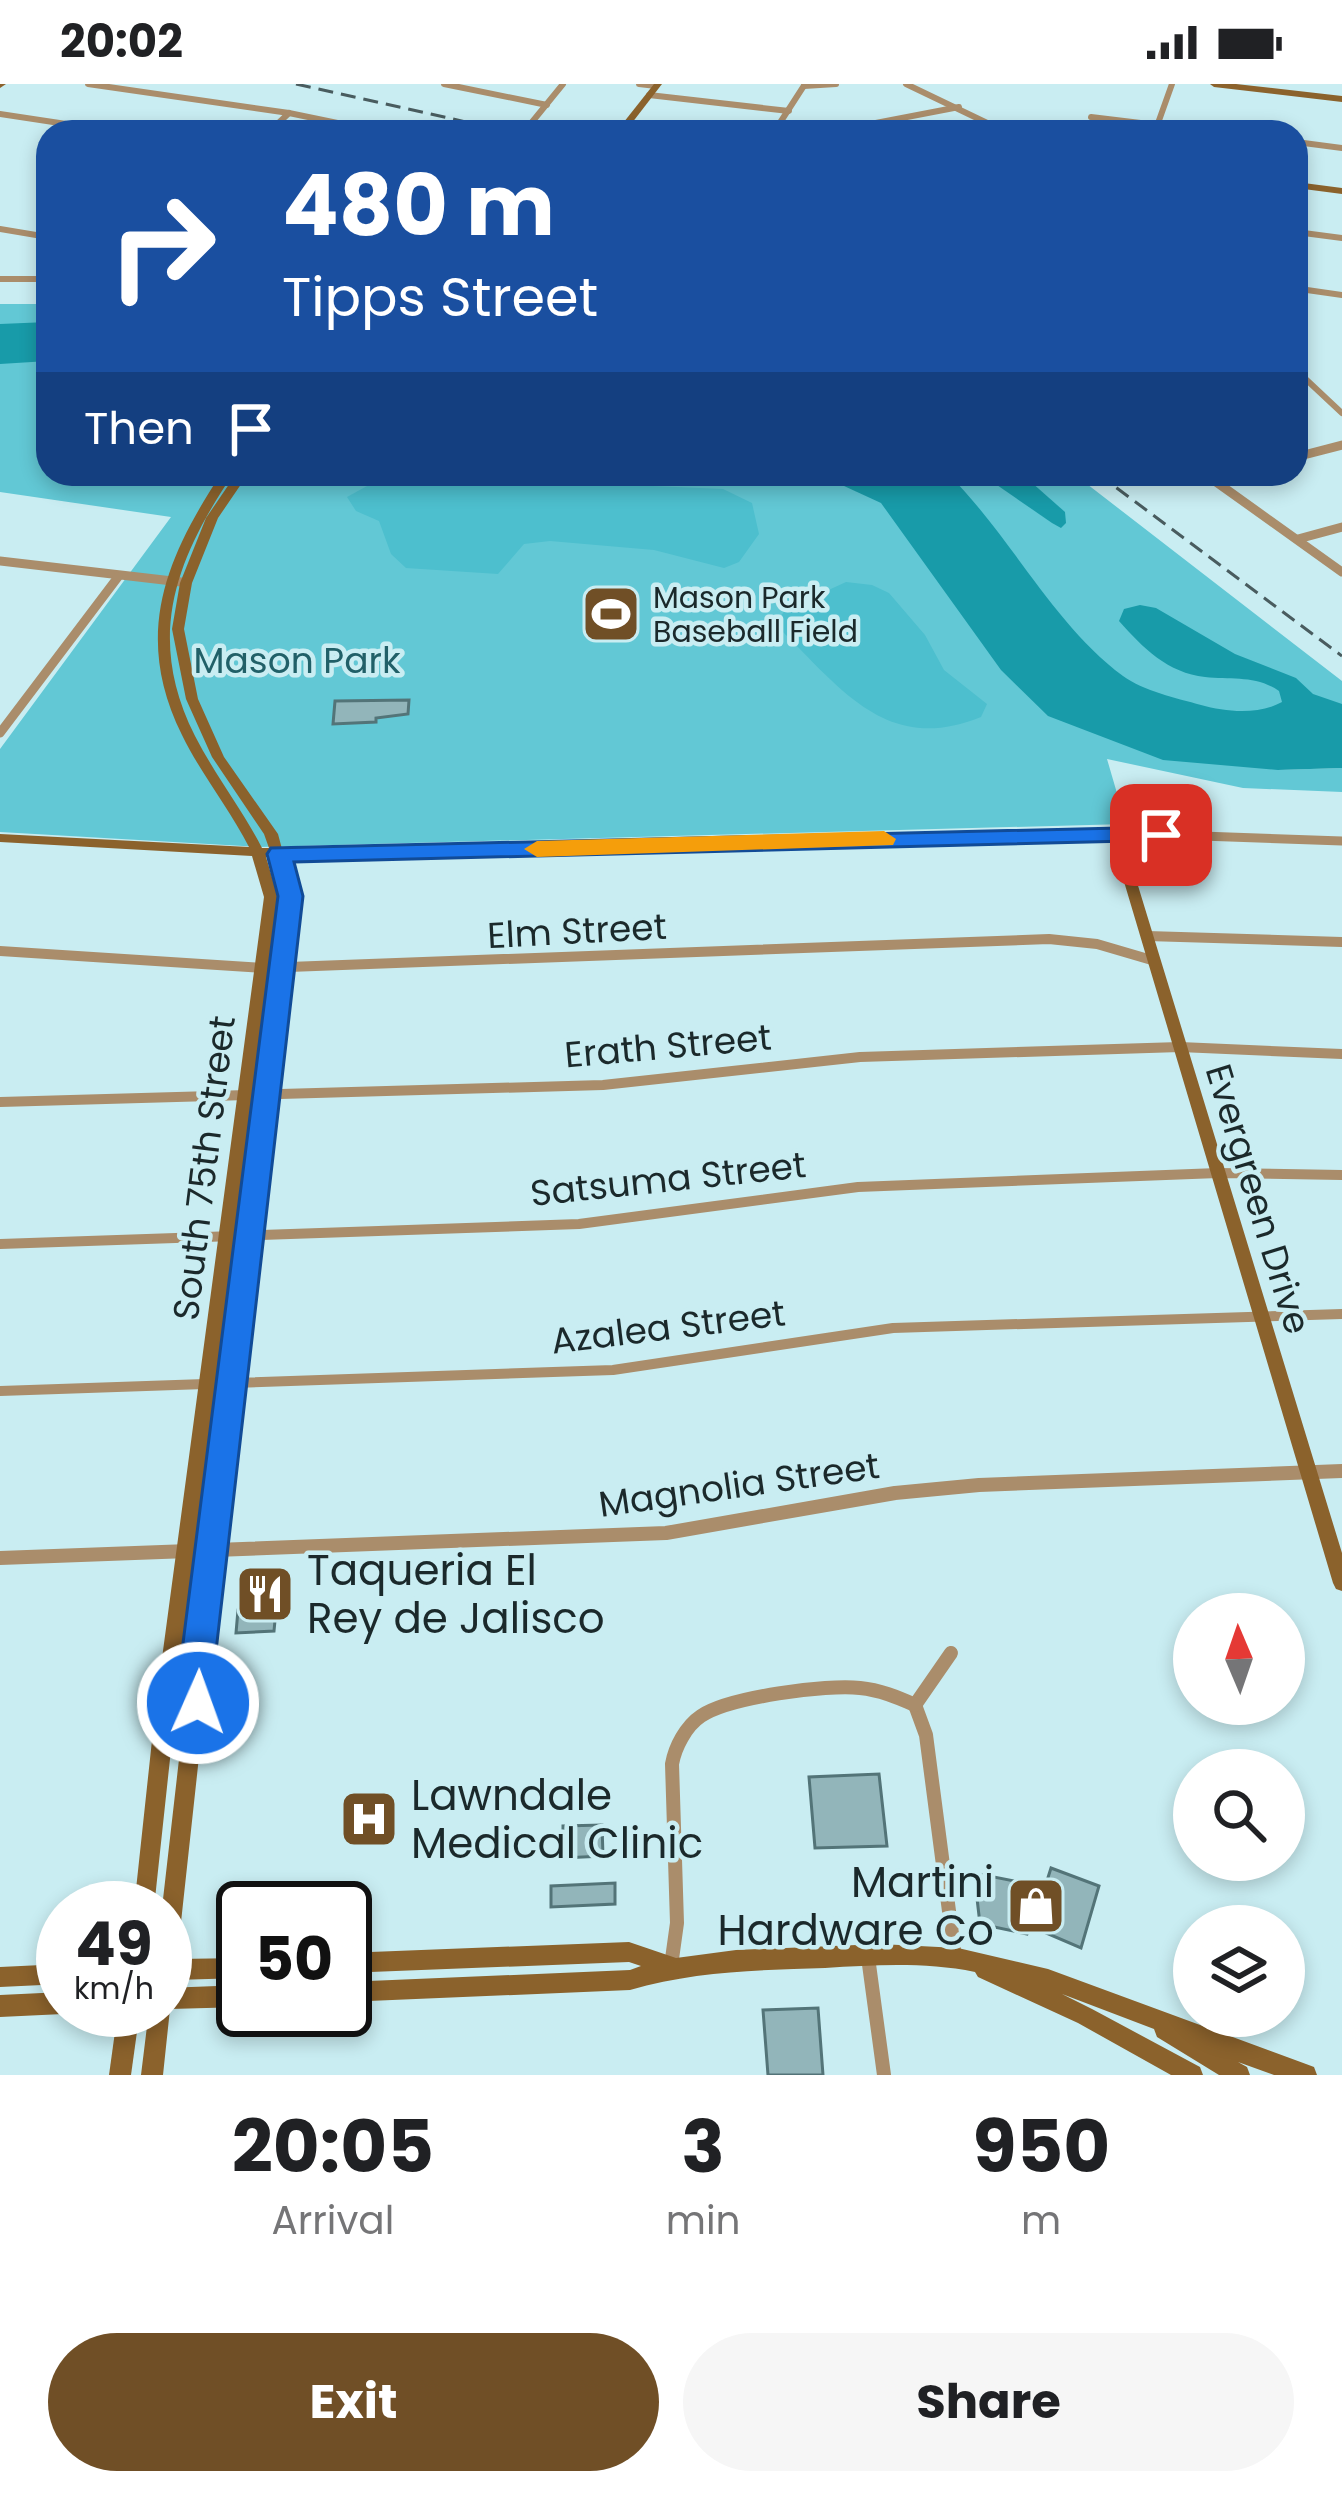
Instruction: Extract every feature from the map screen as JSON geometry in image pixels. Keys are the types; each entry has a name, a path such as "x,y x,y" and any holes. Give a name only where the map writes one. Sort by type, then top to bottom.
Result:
{"main road":[{"path":"1214,84 1342,99"},
{"path":"629,120 654,88"},
{"path":"1308,187 1342,191"},
{"name":"South 75th Street","path":"147,1881 271,897 256,852 173,703 161,630 196,516 218,486"},
{"name":"South 75th Street","path":"175,1881 263,1095 290,896 272,834 218,757 192,699 178,629 177,582 234,486"},
{"path":"173,703 192,699"},
{"path":"0,838 279,854 1116,833"},
{"name":"Evergreen Drive","path":"1116,833 1342,1583"},
{"path":"372,1962 629,1952 671,1966"},
{"path":"955,1957 1085,2016 1192,2075"},
{"path":"372,1991 630,1980 671,1966 955,1957 1125,2003 1306,2075"},
{"path":"0,1977 36,1975"},
{"path":"1125,2003 1239,2075"},
{"path":"0,2006 36,2004"},
{"path":"120,2075 125,2037"},
{"path":"152,2075 157,2037"}],"street":[{"path":"88,84 323,120"},
{"path":"444,84 547,105"},
{"path":"534,120 563,84"},
{"path":"639,84 789,112"},
{"path":"783,120 805,85 836,84"},
{"path":"906,84 983,120"},
{"path":"1159,120 1172,84"},
{"path":"891,120 959,107"},
{"path":"282,120 289,113"},
{"path":"0,114 40,120"},
{"path":"1090,117 1106,120"},
{"path":"1308,144 1342,148"},
{"path":"0,229 36,235"},
{"path":"1308,234 1342,238"},
{"path":"0,279 36,279"},
{"path":"1308,290 1342,295"},
{"path":"1308,386 1342,413"},
{"path":"1308,454 1342,445"},
{"path":"1221,486 1342,572"},
{"path":"1298,539 1342,527"},
{"path":"0,561 177,582"},
{"path":"0,734 118,577"},
{"path":"1116,833 1342,841"},
{"path":"1147,936 1342,942"},
{"name":"Elm Street","path":"0,951 282,968 1049,939 1097,944 1155,962"},
{"name":"Erath Street","path":"0,1102 603,1085 860,1057 1180,1047 1342,1054"},
{"name":"Satsuma Street","path":"0,1244 579,1224 858,1187 1218,1173 1342,1175"},
{"name":"Azalea Street","path":"0,1391 614,1370 893,1328 1342,1314"},
{"name":"Magnolia Street","path":"0,1558 666,1533 958,1486 1342,1471"},
{"path":"915,1705 951,1653"},
{"path":"671,1966 676,1923 675,1747 700,1716 824,1685 859,1684 888,1690 915,1705 928,1750 955,1957"},
{"path":"868,1957 884,2075"}],"green space":[{"name":"Mason Park","path":"0,304 36,304 36,486 1090,486 1342,681 1342,704 1298,710 1278,770 1342,768 1342,792 1243,788 1107,759 1126,824 260,847 0,832 0,749 171,517 0,492"}],"shaded area":[{"path":"36,322 36,362 0,364 0,324"},
{"path":"367,486 723,489 752,503 759,534 739,562 724,568 654,550 550,541 524,544 498,574 406,568 391,554 379,521 356,511 347,497"},
{"path":"844,486 960,486 1075,631 1123,676 1141,686 1221,709 1253,711 1282,702 1279,691 1262,682 1192,675 1168,665 1119,621 1124,609 1140,605 1156,608 1235,654 1296,678 1313,694 1342,704 1342,768 1278,770 1163,760 1048,716 1001,670 881,503"},
{"path":"998,486 1036,486 1065,512 1066,523 1061,528"},
{"path":"846,582 889,593 925,635 944,670 987,704 981,717 948,727 919,728 893,722 869,710 825,675 782,631 779,619 785,610"}],"building":[{"path":"409,700 408,714 376,718 376,722 333,724 335,701"},
{"name":"Taqueria El Rey de Jalisco","path":"279,1578 274,1631 236,1633 238,1610 251,1609 254,1579"},
{"path":"879,1774 887,1846 815,1848 809,1777"},
{"path":"602,1825 603,1856 563,1858 563,1826"},
{"name":"Martini Hardware Co","path":"1051,1868 1099,1886 1081,1948 1030,1926 1027,1934 980,1924 974,1873 1045,1887"},
{"path":"615,1883 615,1904 551,1907 551,1886"},
{"path":"818,2008 823,2075 768,2075 763,2010"}],"railway":[{"path":"296,84 457,120"},
{"path":"1114,486 1342,656"}],"slow traffic":[{"path":"537,849 884,839"}],"place":[{"name":"Mason Park Baseball Field","path":"611,614"},
{"name":"Taqueria El Rey de Jalisco","path":"265,1594"},
{"name":"Lawndale Medical Clinic","path":"369,1819"},
{"name":"Martini Hardware Co","path":"1036,1906"}],"route":[{"path":"198,1703 199,1651 290,896 279,854 1161,835"}]}
